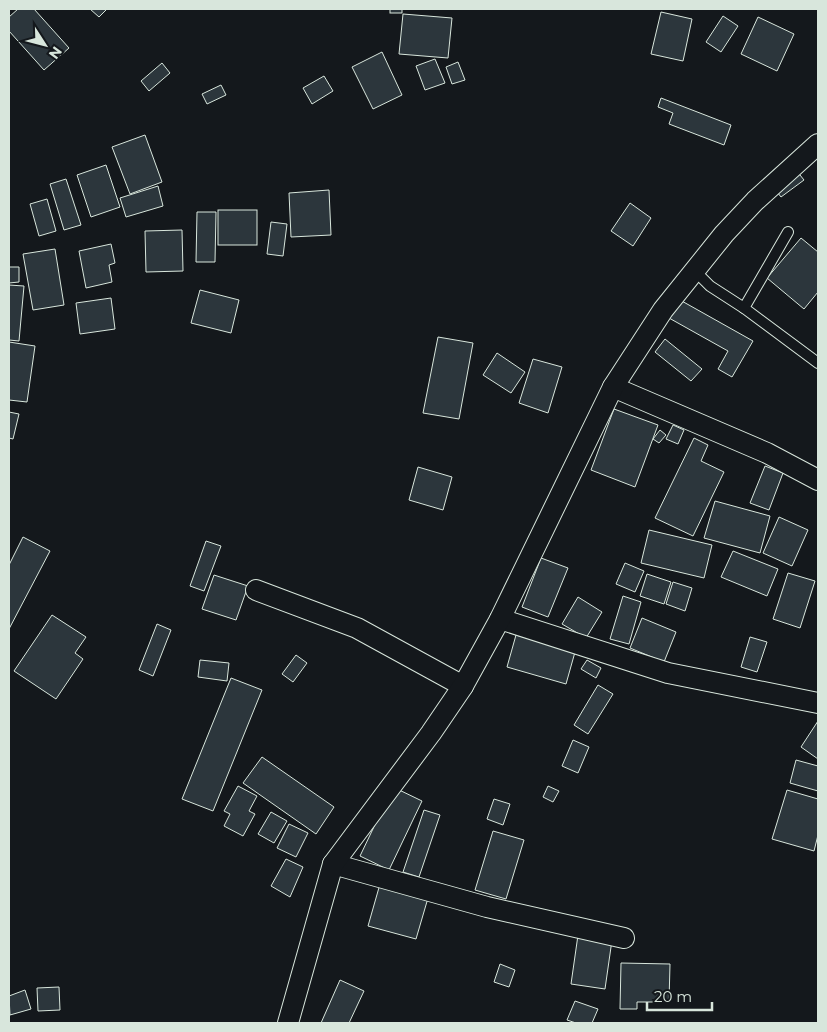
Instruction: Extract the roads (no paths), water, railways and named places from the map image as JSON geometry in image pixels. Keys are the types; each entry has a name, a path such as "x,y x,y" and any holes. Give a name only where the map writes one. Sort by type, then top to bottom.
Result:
{"street":[{"path":"288,1023 333,864 431,733 463,686 500,619 613,387 663,310 724,234 755,201 818,144"},
{"path":"613,387 767,453 818,480"},
{"path":"256,590 356,628 463,686"},
{"path":"500,619 668,673 818,703"},
{"path":"333,864 487,907 624,938"}],"lane":[{"path":"744,308 788,232"},
{"path":"695,271 710,286 744,308 818,363"}]}
